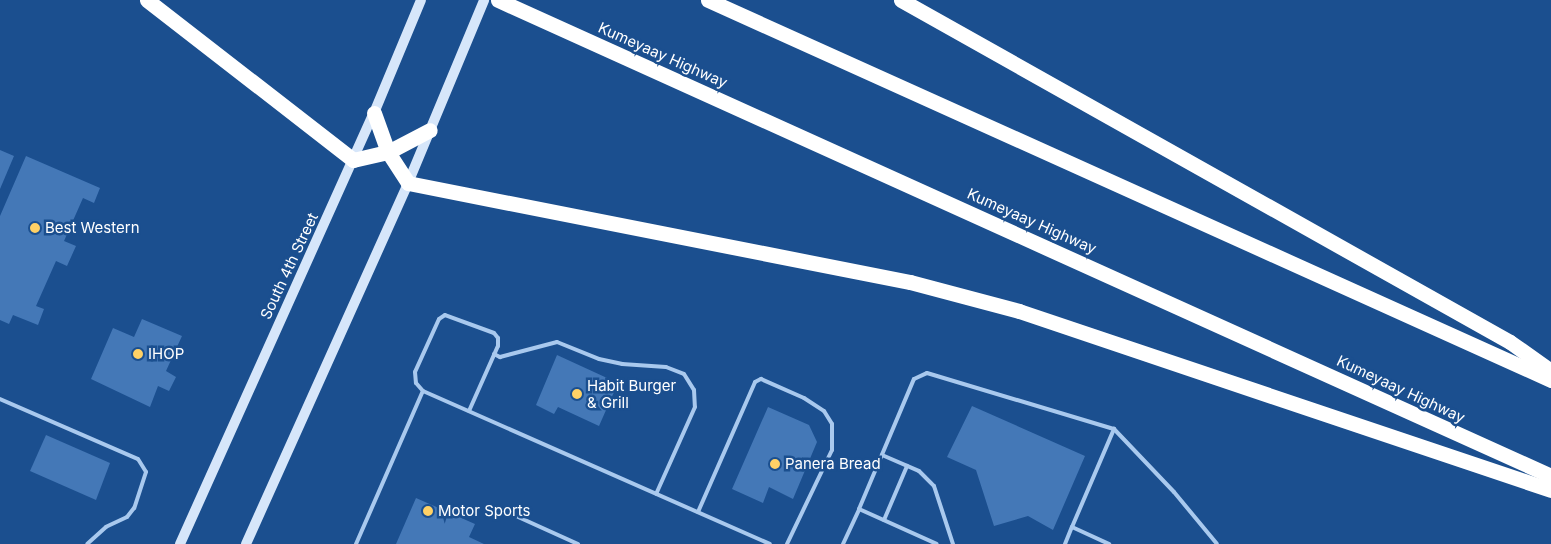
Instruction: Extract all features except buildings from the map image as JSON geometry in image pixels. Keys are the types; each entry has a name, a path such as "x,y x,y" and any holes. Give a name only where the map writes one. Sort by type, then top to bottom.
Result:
{"highway":[{"path":"147,0 353,160 388,152 430,130"},
{"name":"Kumeyaay Highway","path":"498,0 1551,476"},
{"path":"708,0 1551,380"},
{"path":"901,0 1502,337 1551,371"},
{"path":"374,113 388,152 408,184 928,286 1019,311 1551,490"}],"main road":[{"name":"South 4th Street","path":"180,544 374,113 421,0"},
{"path":"246,544 408,184 484,0"}],"lane":[{"path":"469,411 494,354 498,338 494,333 445,315 439,319 416,372 416,383 424,391 469,411 656,494 770,544"},
{"path":"494,354 500,357 557,342 606,361 666,367 684,374 694,390 695,407 656,494"},
{"path":"843,544 914,379 927,372 1114,429 1174,492 1216,544"},
{"path":"698,512 757,379 804,398 824,411 832,424 832,450 787,544"},
{"path":"356,544 424,391"},
{"path":"0,398 138,458 146,472 134,508 127,517 106,527 87,544"},
{"path":"1065,544 1114,429"},
{"path":"882,455 925,475 934,486 952,544"},
{"path":"884,520 907,466"},
{"path":"496,507 578,544"},
{"path":"859,509 937,544"},
{"path":"1072,527 1109,544"}],"place":[{"name":"Best Western","path":"35,228"},
{"name":"IHOP","path":"138,354"},
{"name":"Habit Burger & Grill","path":"577,394"},
{"name":"Panera Bread","path":"775,464"},
{"name":"Motor Sports","path":"428,511"}]}
